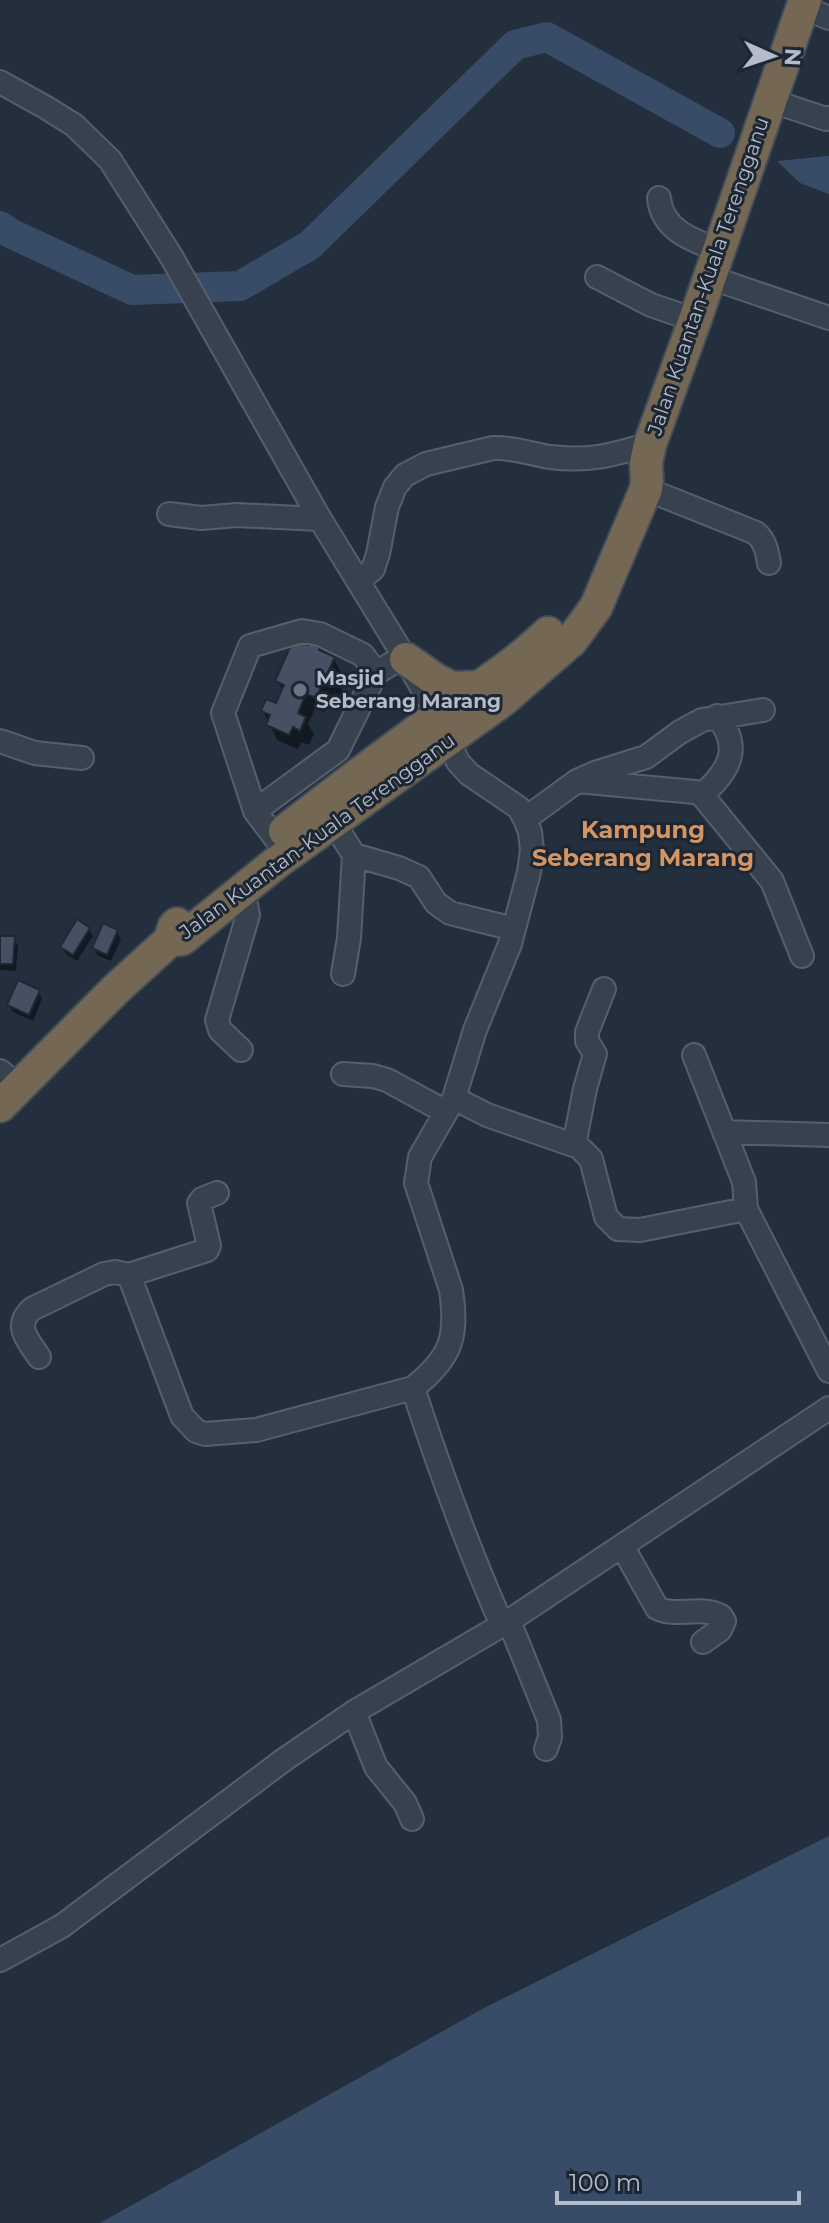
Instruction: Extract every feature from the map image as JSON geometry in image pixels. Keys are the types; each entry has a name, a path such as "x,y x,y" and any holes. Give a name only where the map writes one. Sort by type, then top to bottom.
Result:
{"highway":[{"name":"Jalan Kuantan-Kuala Terengganu","path":"6,1088 170,940 174,927 276,839 348,762 443,728 503,700 540,670 582,627 596,607 647,465 769,100 812,8"},
{"name":"Jalan Kuantan-Kuala Terengganu","path":"170,940 182,939 276,863 333,822 443,728 480,687 558,625 592,573 633,473 647,465"},
{"path":"405,658 452,688 480,687"}],"street":[{"path":"0,82 74,125 110,160 124,180 171,256 320,519 405,658 458,762 469,774 519,808 530,832 532,850 529,872 504,961 475,1030 450,1105 420,1157 416,1183 451,1290 453,1325 446,1356 434,1371 413,1388 256,1430 214,1434 196,1431 182,1416 129,1275"},
{"path":"769,100 829,118"},
{"path":"659,198 663,215 673,227 694,240 713,263 829,318"},
{"path":"597,277 651,305 695,320"},
{"path":"359,581 373,569 387,507 395,487 413,470 426,464 503,447 547,457 606,457 647,465 698,511 761,537 769,563"},
{"path":"169,514 201,518 237,515 320,519"},
{"path":"276,839 255,811 223,713 250,646 302,631 320,634 363,655 376,673"},
{"path":"255,811 348,762 376,673 405,658"},
{"path":"525,819 577,781 646,757 702,720 763,710"},
{"path":"702,795 722,773 730,757 730,734 717,716"},
{"path":"0,741 35,753 82,758"},
{"path":"577,781 702,795 772,881 802,956"},
{"path":"333,822 354,855 349,938 343,974"},
{"path":"354,855 419,877 436,903 450,913 514,929"},
{"path":"238,894 246,905 248,915 217,1020 220,1030 241,1050"},
{"path":"574,1145 595,1054 587,1041 587,1032 604,989"},
{"path":"694,1055 744,1182 746,1209 829,1371"},
{"path":"343,1074 387,1080 450,1105 574,1145 591,1159 606,1217 618,1229 640,1230 746,1209"},
{"path":"724,1132 829,1135"},
{"path":"39,1357 23,1329 23,1318 32,1309 104,1274 115,1272 129,1275 207,1250 209,1246 199,1203 217,1193"},
{"path":"413,1388 465,1535 549,1720 550,1737 546,1749"},
{"path":"0,1960 62,1926 285,1759 354,1712 506,1623 829,1408"},
{"path":"622,1546 657,1608 667,1612 711,1611 721,1616 724,1621 720,1630 703,1642"},
{"path":"354,1712 376,1767 405,1803 412,1819"}],"water":[{"path":"829,156 829,194 800,183 777,161"},
{"path":"829,1836 829,2223 100,2223 484,2008"}],"building":[{"name":"Masjid Seberang Marang","path":"294,638 308,645 312,641 320,644 319,650 335,657 328,672 336,676 332,686 323,682 316,698 306,694 298,713 306,717 300,731 293,727 289,735 266,725 270,715 261,711 266,699 276,703 284,685 275,681"},
{"path":"77,919 90,928 73,955 60,947"},
{"path":"103,923 118,930 107,955 92,948"},
{"path":"0,936 15,936 13,964 0,964"},
{"path":"18,980 40,990 29,1015 7,1005"}],"waterway":[{"path":"0,226 132,290 240,286 310,245 515,45 547,37 720,133"}],"place":[{"name":"Masjid Seberang Marang","path":"300,690"}],"district":[{"name":"Kampung Seberang Marang","path":"643,843"}]}
